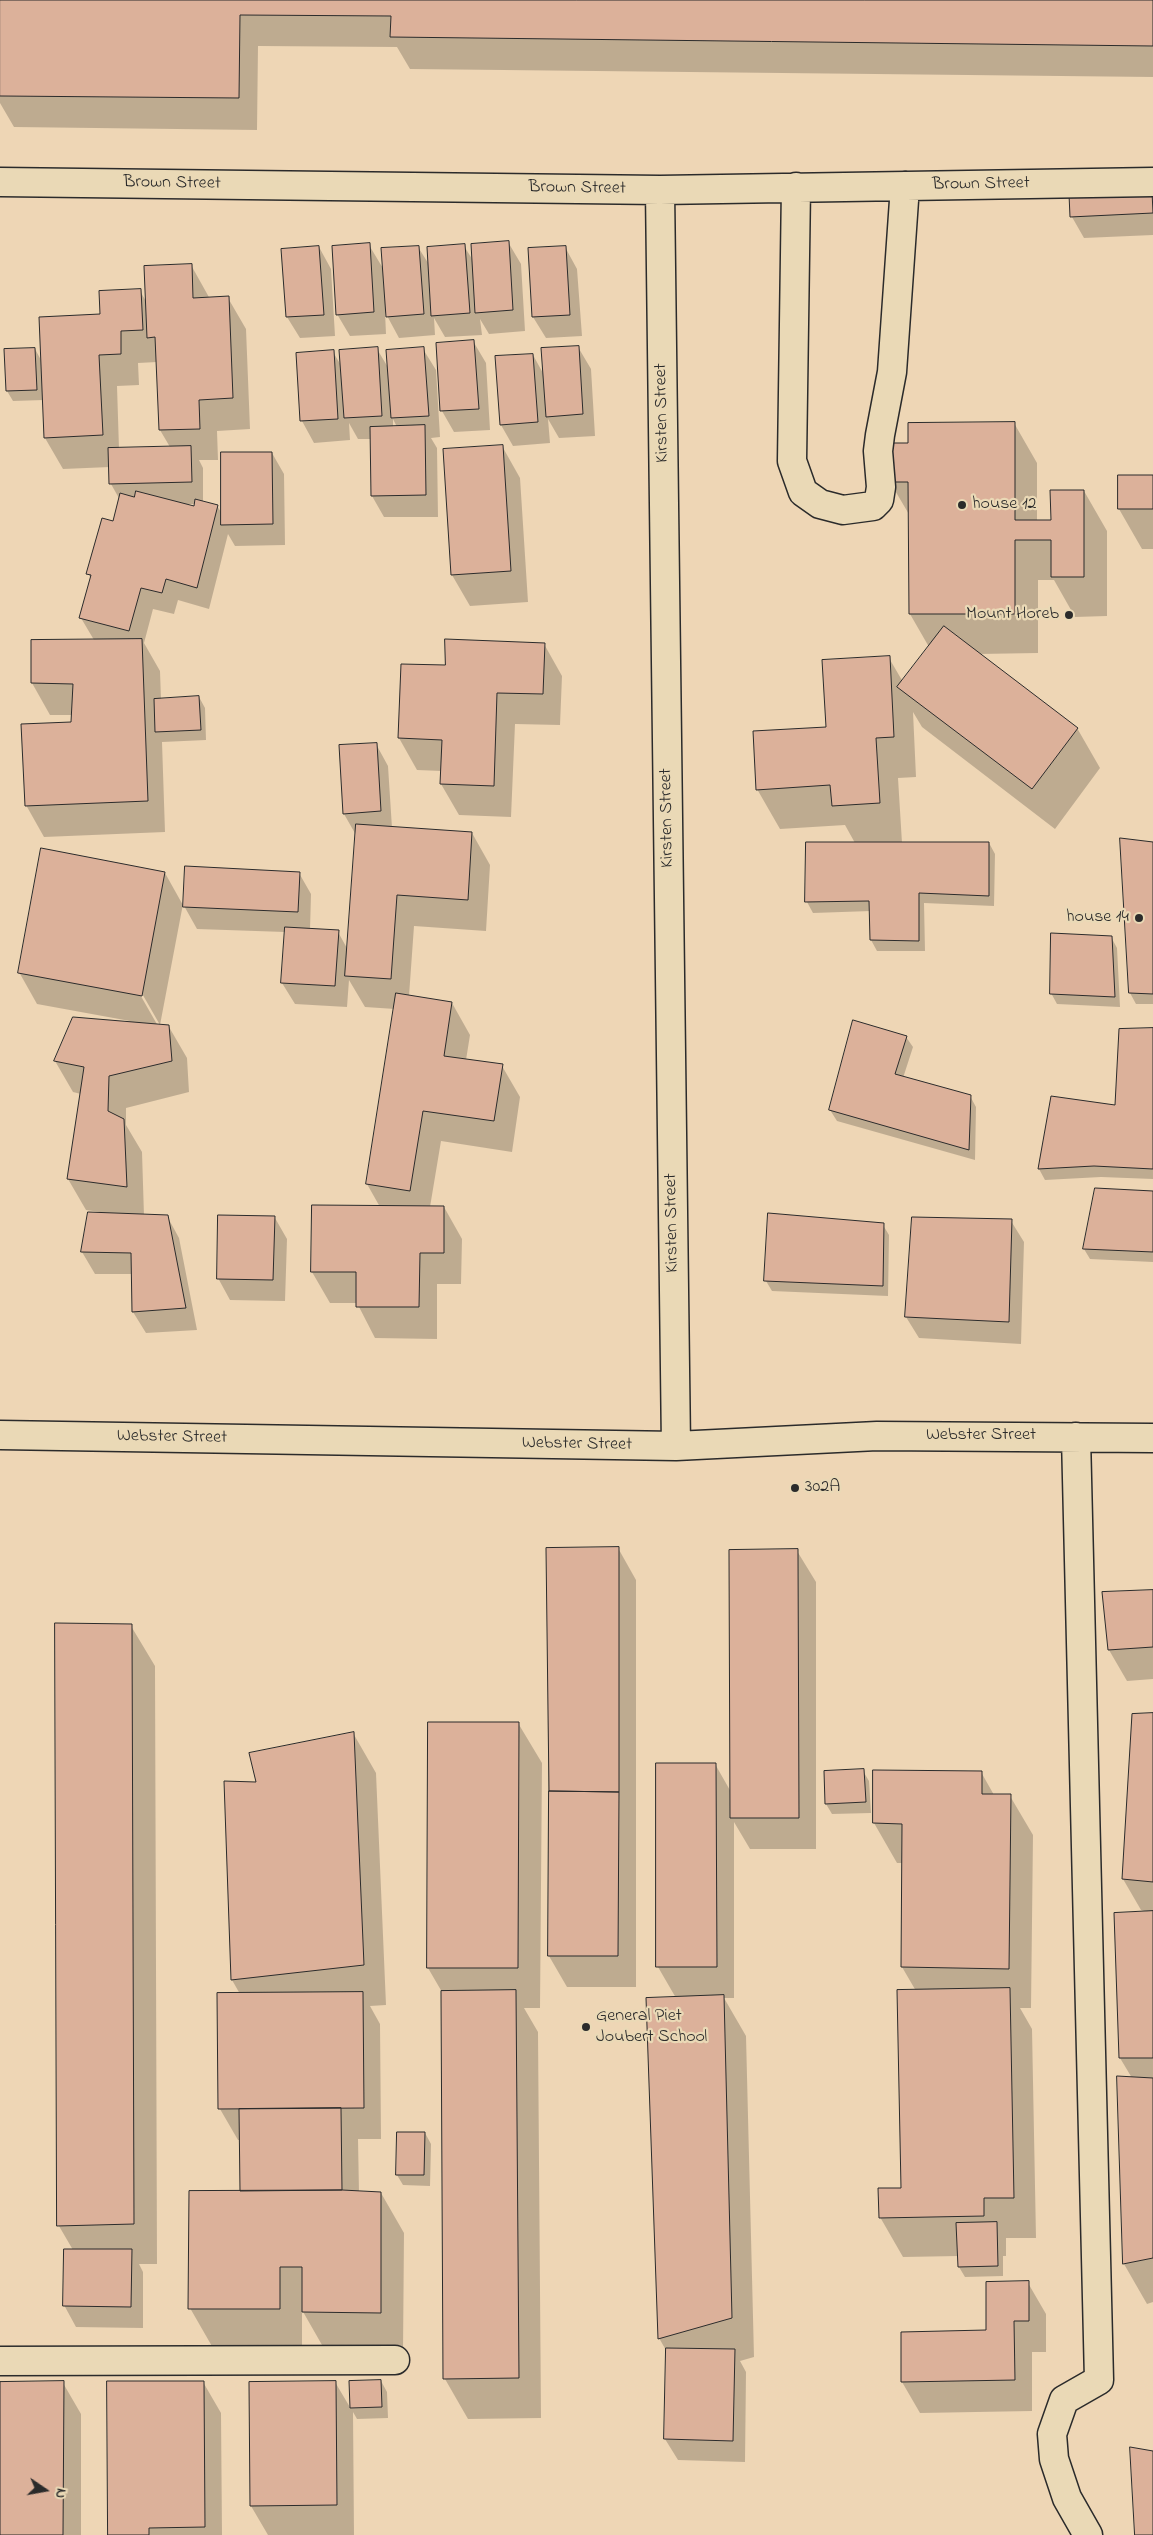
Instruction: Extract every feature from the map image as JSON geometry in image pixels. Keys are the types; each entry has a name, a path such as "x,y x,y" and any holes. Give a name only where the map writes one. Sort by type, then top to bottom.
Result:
{"street":[{"name":"Brown Street","path":"0,182 660,190 1153,182"},
{"path":"796,187 792,461 803,492 820,504 843,510 873,506 879,500 882,487 878,451 892,372 905,186"},
{"name":"Kirsten Street","path":"660,190 676,1446"},
{"name":"Webster Street","path":"0,1435 676,1446 876,1436 1153,1438"},
{"path":"1076,1437 1099,2380 1064,2400 1052,2434 1054,2459 1067,2498 1088,2535"},
{"path":"0,2362 395,2360"}],"building":[{"path":"0,0 1153,0 1153,46 390,37 391,16 240,15 239,98 0,96"},
{"path":"1152,191 1153,213 1070,217 1069,194"},
{"path":"509,241 513,310 475,313 471,244"},
{"path":"370,243 374,312 336,315 332,246"},
{"path":"465,244 470,313 431,316 427,247"},
{"path":"319,246 324,315 286,317 281,249"},
{"path":"419,246 424,314 386,317 381,248"},
{"path":"566,246 570,315 532,317 528,248"},
{"path":"192,264 193,298 229,296 233,398 199,400 200,429 159,430 155,337 147,338 144,266"},
{"path":"141,289 143,330 121,331 121,354 99,355 103,435 44,438 39,317 100,314 99,291"},
{"path":"474,340 479,409 440,411 436,343"},
{"path":"579,346 583,414 546,417 541,348"},
{"path":"378,347 382,416 344,418 339,350"},
{"path":"424,347 429,416 391,418 386,350"},
{"path":"35,348 37,390 6,391 4,349"},
{"path":"334,350 338,419 300,421 296,353"},
{"path":"533,354 538,422 500,425 495,356"},
{"name":"house 12","path":"1015,422 1015,520 1051,520 1050,490 1084,490 1084,577 1051,577 1051,540 1015,540 1015,614 909,614 908,482 889,482 889,443 908,443 908,423"},
{"path":"425,425 426,495 371,496 370,427"},
{"path":"503,445 511,571 451,575 443,449"},
{"path":"191,446 192,482 109,484 108,448"},
{"path":"221,452 272,452 273,524 221,525"},
{"path":"1118,475 1153,475 1153,509 1118,509"},
{"path":"136,491 194,506 195,499 218,505 197,588 166,579 162,593 141,588 129,631 79,618 91,575 86,574 102,518 113,521 120,493 134,497"},
{"path":"944,626 1078,728 1032,789 897,687"},
{"path":"142,639 148,801 25,806 21,724 71,722 73,684 31,683 31,640"},
{"path":"445,639 545,643 543,694 497,693 494,786 440,784 442,740 398,738 401,664 445,665"},
{"path":"890,656 894,737 876,738 880,803 832,806 830,785 756,790 753,731 826,727 822,660"},
{"path":"199,696 201,730 155,732 154,699"},
{"path":"377,743 381,811 343,814 339,745"},
{"path":"356,824 472,832 468,900 397,895 391,979 345,976"},
{"name":"house 14","path":"1120,838 1153,842 1153,994 1129,993"},
{"path":"806,842 989,842 989,896 919,893 919,941 870,940 869,901 805,902"},
{"path":"41,848 165,872 142,996 18,973"},
{"path":"185,866 300,872 298,912 183,907"},
{"path":"285,927 339,930 335,986 281,983"},
{"path":"1051,933 1112,936 1115,997 1050,994"},
{"path":"396,993 452,1002 444,1056 503,1064 494,1121 423,1111 410,1191 366,1184"},
{"path":"73,1017 169,1025 172,1061 109,1076 108,1111 124,1119 127,1187 67,1179 84,1067 54,1061"},
{"path":"853,1020 907,1036 895,1074 971,1095 969,1150 829,1110"},
{"path":"1153,1028 1153,1169 1094,1166 1038,1169 1051,1096 1115,1105 1119,1029"},
{"path":"1095,1188 1153,1191 1153,1252 1083,1249"},
{"path":"312,1205 444,1206 444,1253 420,1253 419,1307 356,1307 356,1272 311,1272"},
{"path":"88,1212 168,1215 186,1308 132,1312 131,1253 81,1252"},
{"path":"768,1213 884,1223 883,1286 764,1281"},
{"path":"218,1215 275,1216 273,1280 217,1279"},
{"path":"912,1217 1012,1219 1009,1322 905,1317"},
{"path":"619,1547 619,1792 549,1791 546,1548"},
{"path":"798,1549 799,1818 730,1818 729,1550"},
{"path":"1153,1590 1153,1647 1108,1650 1102,1592"},
{"path":"55,1623 132,1624 134,2224 57,2226"},
{"path":"1153,1713 1153,1882 1122,1879 1132,1714"},
{"path":"428,1722 519,1722 518,1968 427,1968"},
{"path":"354,1732 364,1965 231,1980 224,1781 256,1782 249,1753"},
{"path":"656,1763 716,1763 717,1967 656,1967"},
{"path":"864,1769 866,1802 825,1804 824,1771"},
{"path":"873,1770 982,1771 982,1794 1011,1794 1009,1969 901,1967 902,1824 873,1823"},
{"path":"549,1791 619,1792 618,1956 548,1956"},
{"path":"1153,1911 1153,2058 1119,2058 1114,1913"},
{"path":"1010,1988 1014,2198 984,2198 984,2216 879,2218 878,2188 901,2188 897,1990"},
{"path":"516,1990 519,2378 443,2379 441,1991"},
{"path":"363,1992 364,2108 218,2109 217,1993"},
{"path":"724,1995 732,2318 658,2339 646,1998"},
{"path":"1117,2076 1153,2078 1153,2258 1123,2264"},
{"path":"341,2108 342,2190 240,2191 239,2109"},
{"path":"397,2132 425,2132 424,2175 396,2175"},
{"path":"342,2190 381,2192 381,2313 302,2312 302,2267 280,2267 280,2309 188,2309 189,2191"},
{"path":"997,2222 998,2266 958,2267 956,2223"},
{"path":"64,2249 132,2249 131,2307 63,2306"},
{"path":"1029,2281 1029,2321 1014,2321 1015,2380 901,2382 901,2332 986,2330 986,2282"},
{"path":"666,2348 735,2349 733,2441 664,2439"},
{"path":"381,2380 382,2407 350,2408 349,2381"},
{"path":"64,2381 63,2535 0,2535 0,2382"},
{"path":"107,2381 204,2381 205,2527 149,2528 149,2535 108,2535"},
{"path":"336,2381 337,2505 250,2506 249,2382"},
{"path":"1130,2447 1153,2451 1153,2535 1135,2535"}],"place":[{"name":"house 12","path":"962,505"},
{"name":"Mount Horeb","path":"1069,615"},
{"name":"house 14","path":"1139,918"},
{"name":"302A","path":"795,1488"},
{"name":"General Piet Joubert School","path":"586,2027"}]}
